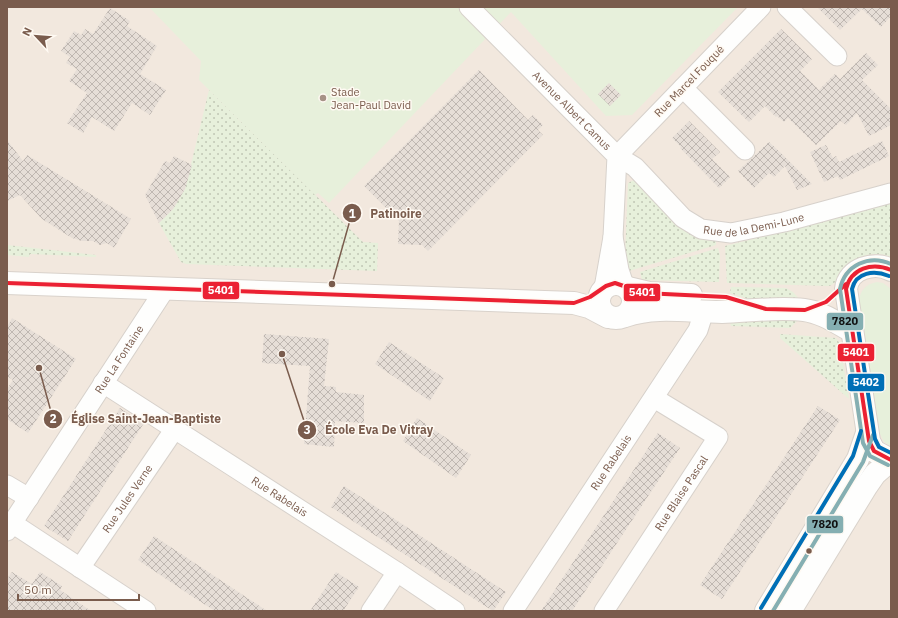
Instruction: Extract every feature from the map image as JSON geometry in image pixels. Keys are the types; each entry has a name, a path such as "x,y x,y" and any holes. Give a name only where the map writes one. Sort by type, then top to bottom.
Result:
{"main road":[{"path":"805,310 826,302 846,284 852,276 863,268 877,266 891,270"},
{"path":"7,284 574,303 616,316"},
{"path":"790,611 866,487 875,474 891,460 874,451 867,433 846,284"},
{"path":"614,288 632,296 633,305 616,316"},
{"path":"614,288 598,302 601,311 616,316 645,310 805,310 827,318 852,331"},
{"path":"574,303 614,288 655,294 726,297 766,309"},
{"path":"766,611 854,465 867,433"}],"street":[{"name":"Rue Marcel Fouqué","path":"617,156 761,7"},
{"path":"787,7 837,56"},
{"name":"Avenue Albert Camus","path":"473,11 617,156 613,237 619,270 614,288"},
{"path":"683,88 745,150"},
{"name":"Rue de la Demi-Lune","path":"617,156 635,166 683,218 701,229 731,232 784,222 891,193"},
{"name":"Rue La Fontaine","path":"9,527 164,289"},
{"name":"Rue Rabelais","path":"513,611 698,330 704,311"},
{"name":"Rue Rabelais","path":"103,383 397,572 455,611"},
{"name":"Rue Blaise Pascal","path":"604,611 718,437 654,398"},
{"name":"Rue Jules Verne","path":"80,568 174,430"},
{"path":"7,485 28,498"},
{"path":"9,527 80,568 146,611"},
{"path":"371,611 397,572"}],"shaded area":[{"path":"7,7 891,7 891,611 7,611"}],"green space":[{"name":"Stade Jean-Paul David","path":"149,7 738,7 632,115 606,116 511,12 329,203 318,193 315,195 199,80 201,61"},
{"path":"209,90 363,242 378,243 377,271 186,264 181,262 159,223 173,209 185,189"},
{"path":"634,180 670,218 680,226 703,238 716,241 716,245 629,271 625,257 628,183"},
{"path":"891,201 891,257 877,254 863,256 851,263 834,283 829,286 727,283 725,246 832,219"},
{"path":"7,245 96,255 96,257 30,254 29,257 7,255"},
{"path":"718,248 720,255 719,282 642,280 640,272"},
{"path":"877,282 883,283 891,289 891,446 884,442 880,434 859,301 864,288"},
{"path":"731,287 786,288 793,292 802,302 751,300 730,293"},
{"path":"728,316 800,318 790,328 731,326"},
{"path":"780,334 836,338 840,344 849,399 780,338"}],"building":[{"path":"817,7 891,7 891,16 881,27 862,9 840,30"},
{"path":"110,8 130,21 127,26 157,46 140,74 166,90 150,115 132,103 114,131 92,117 83,133 67,123 87,93 69,81 77,69 66,63 70,57 61,51 74,31 81,35 85,29 93,34"},
{"path":"781,29 812,59 800,71 819,90 835,74 840,79 866,53 878,65 862,80 891,109 891,125 869,136 857,113 846,125 841,121 816,145 788,118 784,122 777,116 776,117 765,106 749,122 718,92"},
{"path":"479,70 528,120 533,115 543,125 538,130 543,135 428,251 422,245 398,244 399,221 364,186"},
{"path":"609,83 621,95 610,106 598,94"},
{"path":"689,121 720,152 712,159 730,177 719,188 672,138"},
{"path":"7,140 23,161 27,155 131,219 114,248 107,243 100,245 93,241 82,241 72,238 42,219 20,195 7,201"},
{"path":"882,141 889,156 840,180 838,176 824,182 810,152 826,145 833,158 836,156 839,162"},
{"path":"769,142 812,184 797,190 785,166 774,177 769,173 754,188 738,171"},
{"path":"174,156 192,165 185,189 173,209 159,223 145,195 165,161 170,163"},
{"path":"12,318 76,359 28,433 7,419 7,389 13,380 7,376 7,327"},
{"path":"264,334 329,339 324,386 336,387 336,392 364,395 364,423 335,421 334,447 304,444 310,366 262,363"},
{"path":"389,342 444,378 430,401 375,364"},
{"path":"818,406 840,420 722,599 700,585"},
{"path":"120,408 144,423 68,541 44,526"},
{"path":"417,418 471,455 456,478 403,441"},
{"path":"658,433 680,448 572,611 541,611"},
{"path":"344,486 506,592 493,611 331,507"},
{"path":"154,536 267,611 215,611 193,597 138,560"},
{"path":"12,572 32,584 40,572 62,586 60,590 91,611 7,611 7,579"},
{"path":"336,572 359,587 343,611 310,611"}],"transit line":[{"name":"7820","path":"888,465 870,456 863,443 840,289 847,274 859,264 874,260 891,264"},
{"name":"5401","path":"891,270 877,267 863,269 852,276 846,289 869,441 874,451 891,460"},
{"name":"5402","path":"889,276 877,273 866,274 857,279 852,289 875,439 879,447 891,453"},
{"name":"5401","path":"7,283 574,303 590,297 606,286 615,283 644,293 726,297 766,309 805,310 826,302 846,284"},
{"name":"5402","path":"761,608 853,456 861,431"},
{"name":"7820","path":"773,611 863,462 873,435"}],"place":[{"name":"Stade Jean-Paul David","path":"323,98"},
{"name":"Patinoire","path":"332,284"},
{"name":"École Eva De Vitray","path":"282,354"},
{"name":"Église Saint-Jean-Baptiste","path":"39,368"}]}
